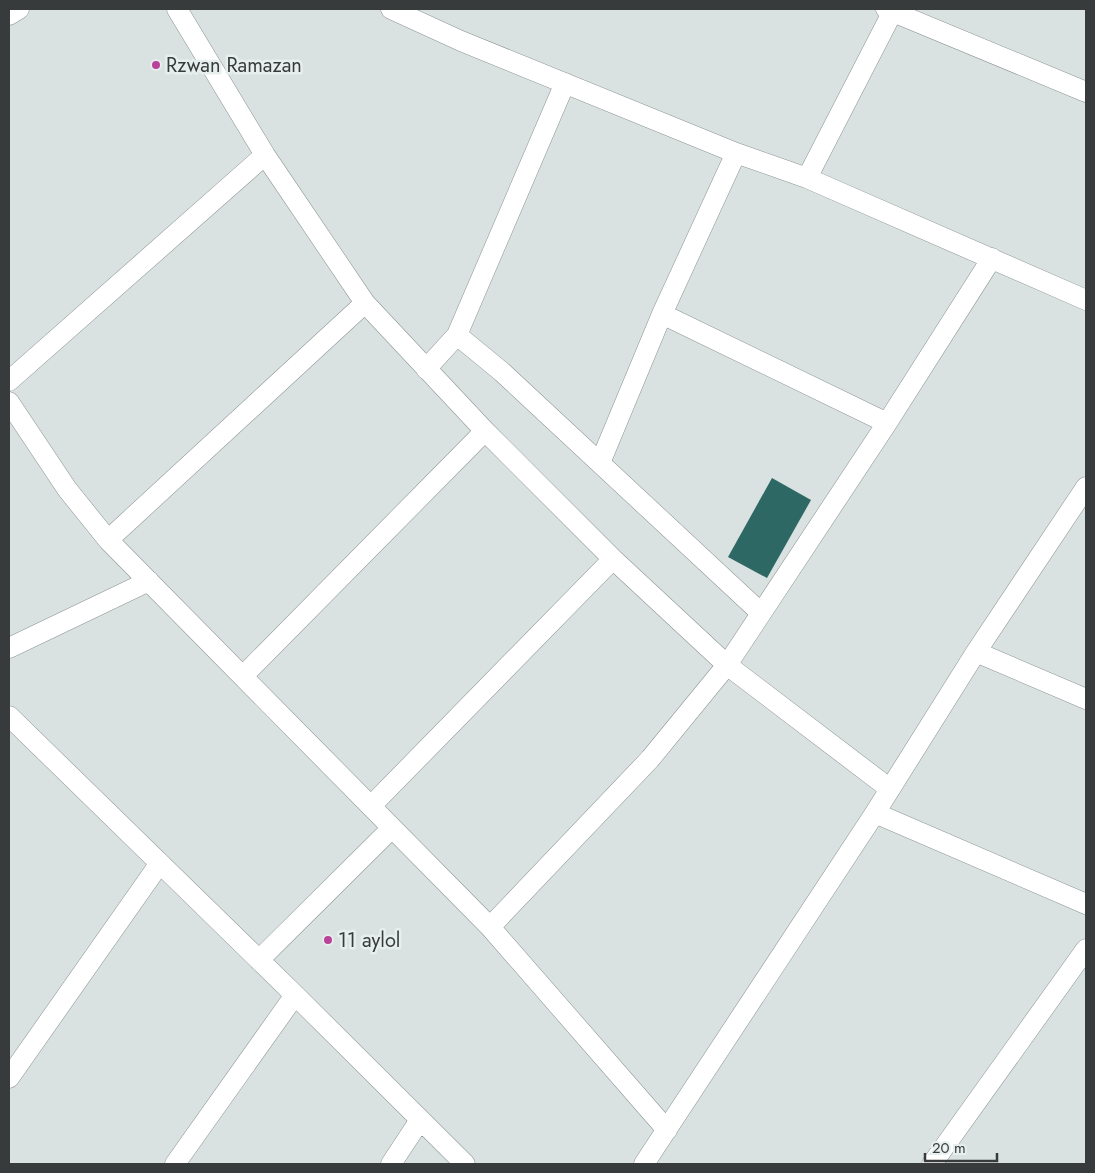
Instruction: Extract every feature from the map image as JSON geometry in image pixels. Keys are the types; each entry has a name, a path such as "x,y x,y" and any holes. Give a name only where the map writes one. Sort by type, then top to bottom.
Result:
{"street":[{"path":"9,15 19,9"},
{"path":"177,9 265,155 365,303 485,431 613,559 726,665 890,789"},
{"path":"391,9 461,41 736,153 807,178 1086,300"},
{"path":"807,178 889,10 1086,92"},
{"path":"426,369 457,335 565,83"},
{"path":"600,463 662,314 736,153"},
{"path":"9,381 265,155"},
{"path":"490,927 650,759 726,665 887,423 992,258"},
{"path":"108,540 365,303"},
{"path":"662,314 887,423"},
{"path":"457,335 502,372 761,613"},
{"path":"9,402 67,489 108,540 490,927 666,1130"},
{"path":"243,676 485,431"},
{"path":"651,1161 666,1130 875,813 976,652 1084,495"},
{"path":"370,806 613,559"},
{"path":"9,648 149,581"},
{"path":"976,652 1086,699"},
{"path":"9,716 465,1164"},
{"path":"875,813 1086,904"},
{"path":"259,960 392,828"},
{"path":"9,1078 160,863"},
{"path":"932,1164 1086,949"},
{"path":"175,1164 295,995"},
{"path":"391,1164 420,1120"}],"building":[{"path":"772,478 811,500 767,578 728,557"}],"place":[{"name":"Rzwan Ramazan","path":"156,65"},
{"name":"11 aylol","path":"328,940"}]}
